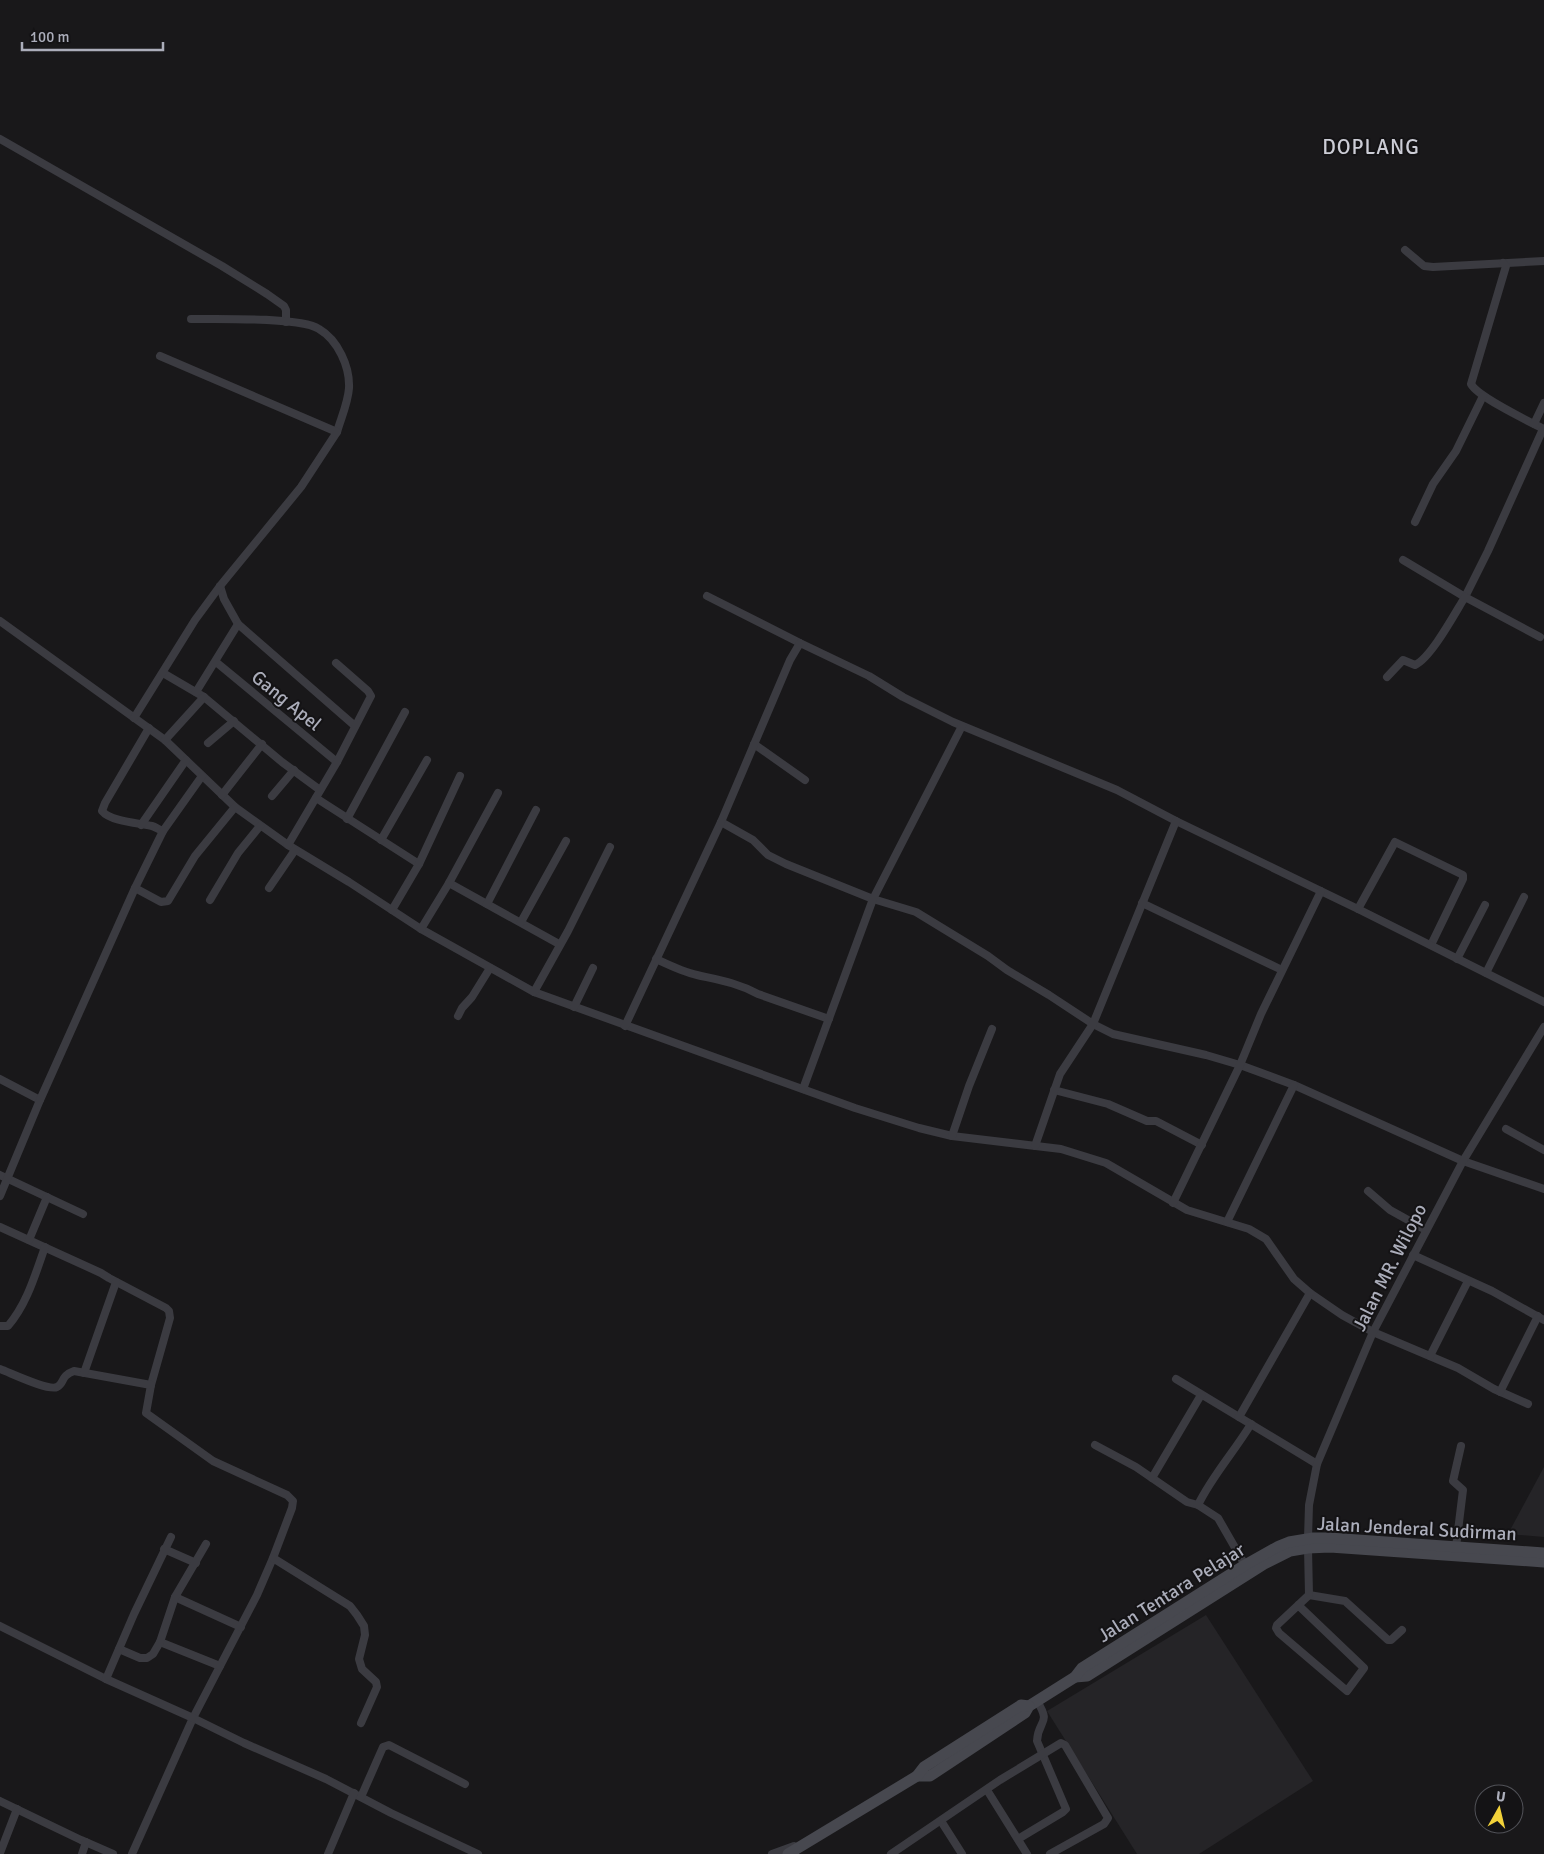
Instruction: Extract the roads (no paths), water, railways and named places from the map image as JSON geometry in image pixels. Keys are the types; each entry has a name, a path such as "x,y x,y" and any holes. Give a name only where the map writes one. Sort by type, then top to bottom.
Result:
{"main road":[{"name":"Jalan Jenderal Sudirman","path":"1289,1546 1329,1538 1456,1547 1544,1562"},
{"name":"Jalan Jenderal Sudirman","path":"1308,1543 1330,1547 1506,1555 1544,1553"},
{"name":"Jalan Tentara Pelajar","path":"788,1854 917,1776 924,1766 1021,1705 1033,1704 1075,1677 1082,1668 1245,1565 1289,1546"},
{"name":"Jalan Tentara Pelajar","path":"1075,1677 1087,1676 1264,1564 1289,1546"}],"street":[{"path":"0,139 222,266 266,294 284,306 286,322"},
{"path":"1405,250 1417,261 1428,267 1544,261"},
{"path":"1387,677 1403,660 1415,665 1419,663 1437,642 1465,597 1488,551 1543,429 1483,396 1471,384 1506,266 1503,263"},
{"path":"134,718 195,620 220,586 301,487 337,432 349,390 347,366 333,342 320,329 305,324 286,322 190,319"},
{"path":"160,356 337,432"},
{"path":"1415,522 1434,484 1456,451 1483,396"},
{"path":"1534,424 1544,403"},
{"path":"1403,560 1465,597 1540,637"},
{"path":"220,586 224,599 238,624 355,726"},
{"path":"707,596 869,676 903,697 962,726 1117,790 1176,821 1544,1002"},
{"path":"0,621 165,740 235,807 260,826 421,929 534,992 574,1008 873,1114 952,1136 1061,1150 1106,1163 1187,1210 1249,1229 1266,1239 1294,1279 1310,1293 1342,1315 1373,1332 1458,1368 1500,1392 1528,1404"},
{"path":"196,692 238,624"},
{"path":"625,1026 721,822 790,660 800,643"},
{"name":"Gang Apel","path":"216,662 338,762"},
{"path":"288,845 338,762 371,695 336,663"},
{"path":"163,673 204,697 320,790"},
{"path":"165,740 204,697"},
{"path":"347,819 405,712"},
{"path":"208,743 234,721"},
{"path":"803,1090 873,899 962,726"},
{"path":"148,728 102,811 108,816 151,826 163,831"},
{"path":"222,795 262,744"},
{"path":"754,744 806,780"},
{"path":"141,825 186,760"},
{"path":"381,840 427,760"},
{"path":"272,796 294,770"},
{"path":"0,1196 4,1176 135,888 163,831 202,776"},
{"path":"392,910 419,864 460,776"},
{"path":"421,929 449,884 498,793"},
{"path":"316,798 419,864"},
{"path":"135,888 161,902 168,901 195,856 235,807"},
{"path":"487,904 536,810"},
{"path":"1035,1146 1062,1069 1093,1024 1176,821"},
{"path":"721,822 752,840 768,855 786,864 873,899 916,912 1093,1024 1113,1034 1206,1055 1240,1065 1294,1086 1463,1161 1544,1188"},
{"path":"210,900 238,853 260,826"},
{"path":"521,922 566,841"},
{"path":"1358,909 1395,842 1463,875 1463,879 1431,945"},
{"path":"534,992 559,944 568,931 610,847"},
{"path":"269,888 295,850"},
{"path":"449,884 559,944"},
{"path":"1173,1202 1202,1145 1282,970 1321,891"},
{"path":"1486,973 1524,897"},
{"path":"1142,902 1282,970"},
{"path":"1457,958 1485,905"},
{"path":"656,960 696,975 712,977 747,988 758,994 829,1018"},
{"path":"458,1016 490,968"},
{"path":"574,1008 593,968"},
{"name":"Jalan MR. Wilopo","path":"1310,1595 1309,1506 1317,1464 1373,1332 1412,1255 1463,1161 1544,1027"},
{"path":"952,1136 969,1086 992,1030"},
{"path":"0,1079 40,1100"},
{"path":"1227,1222 1294,1086"},
{"path":"1054,1090 1108,1104 1147,1121 1156,1121 1202,1145"},
{"path":"1506,1129 1544,1150"},
{"path":"4,1176 83,1214"},
{"path":"1368,1191 1390,1210 1426,1230"},
{"path":"29,1240 47,1197"},
{"path":"0,1227 101,1272 166,1308 170,1314 151,1385 146,1413 213,1461 291,1497 293,1501 274,1558 241,1627 193,1718 132,1854"},
{"path":"0,1326 8,1326 26,1300 45,1247"},
{"path":"1412,1255 1492,1291 1541,1318 1500,1392"},
{"path":"1430,1356 1468,1281"},
{"path":"84,1373 116,1282"},
{"path":"1239,1417 1310,1293"},
{"path":"0,1369 46,1387 56,1388 60,1386 64,1376 74,1371 151,1385"},
{"path":"1176,1379 1317,1464"},
{"path":"1152,1478 1201,1395"},
{"path":"1198,1505 1208,1484 1238,1445 1251,1424"},
{"path":"1095,1445 1136,1467 1187,1502 1198,1505 1218,1518 1245,1565"},
{"path":"1456,1547 1463,1490 1452,1482 1461,1446"},
{"path":"106,1679 171,1537"},
{"path":"119,1649 140,1658 147,1658 153,1654 160,1642 175,1597 206,1544"},
{"path":"164,1549 196,1563"},
{"path":"274,1558 350,1606 364,1626 365,1635 359,1659 362,1669 376,1682 377,1687 361,1723"},
{"path":"1298,1605 1364,1668 1347,1691 1277,1629 1277,1625 1298,1605 1310,1595 1345,1601 1388,1640 1391,1640 1402,1630"},
{"path":"175,1597 241,1627"},
{"path":"0,1626 106,1679 358,1795 391,1813 478,1854"},
{"path":"160,1642 220,1666"},
{"path":"1018,1839 1066,1810 1037,1738 1045,1718 1044,1712 1033,1704"},
{"path":"891,1854 1058,1744 1065,1745 1108,1818 1104,1824 1050,1854"},
{"path":"328,1854 383,1747 389,1745 465,1784"},
{"path":"987,1790 1027,1854"},
{"path":"0,1801 114,1854"},
{"path":"0,1853 17,1809"},
{"path":"941,1822 962,1854"},
{"path":"82,1854 86,1842"},
{"path":"772,1854 804,1843"},
{"path":"903,1846 907,1854"}],"district":[{"name":"DOPLANG","path":"1371,147"}]}
